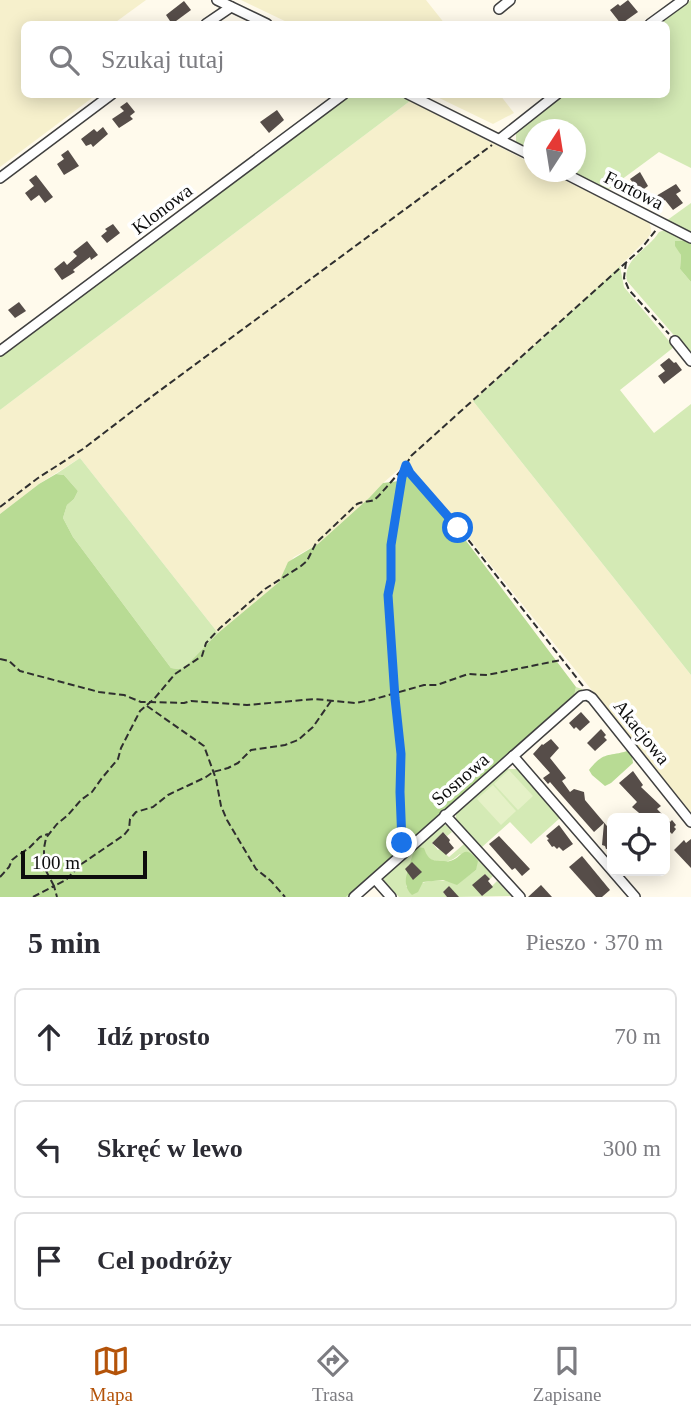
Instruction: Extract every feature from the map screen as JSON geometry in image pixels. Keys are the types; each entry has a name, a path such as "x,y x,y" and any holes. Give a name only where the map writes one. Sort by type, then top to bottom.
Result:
{"street":[{"path":"218,0 261,21"},
{"path":"499,9 510,0"},
{"path":"654,21 683,0"},
{"path":"210,21 231,6"},
{"path":"0,178 108,98"},
{"name":"Klonowa","path":"0,351 339,98"},
{"path":"416,98 523,151"},
{"path":"500,139 552,98"},
{"name":"Fortowa","path":"582,182 691,238"},
{"path":"675,341 691,361"},
{"name":"Sosnowa","path":"354,897 581,696 592,698"},
{"name":"Akacjowa","path":"592,698 691,822"},
{"path":"513,756 635,897"},
{"path":"445,816 520,897"},
{"path":"375,879 391,897"}],"path":[{"path":"0,507 83,449 500,139"},
{"path":"404,852 400,821 401,746 394,693 388,595 391,545 406,465 411,456 650,240 660,222"},
{"path":"626,261 624,278 629,290 675,341"},
{"path":"57,897 44,867 45,841 57,824 92,792 118,759 133,723 146,705 175,674 202,656 206,643 258,595 307,561 316,543 347,512 361,501 377,498 406,465"},
{"path":"406,465 592,698"},
{"path":"0,659 9,661 20,671 37,677 99,692 124,695 141,702 191,701 247,705 304,699 355,703 424,685 437,685 468,674 487,675 562,659"},
{"path":"33,897 66,880 80,865 124,835 135,812 153,807 168,795 213,772 238,763 251,750 291,743 313,727 331,701"},
{"path":"146,705 204,746 216,779 224,815 256,869 285,897"},
{"path":"0,877 12,860 40,837 50,833"}],"shaded area":[{"path":"0,0 146,0 117,21 21,21 21,98 92,98 0,167"},
{"path":"241,0 426,0 443,21 285,21"},
{"path":"439,98 502,98 514,113 493,124"},
{"path":"410,101 523,159 523,182 568,182 649,222 651,233 647,239 473,401 691,675 691,813 435,496 406,465 318,544 294,557 279,582 218,633 80,458 39,484 0,514 0,410"}],"green space":[{"path":"691,0 691,168 659,152 606,191 586,181 586,119 532,119 560,98 670,98 670,21 662,21"},
{"path":"344,98 403,98 410,101 0,410 0,355"},
{"path":"523,126 523,148 516,143 516,132"},
{"path":"691,203 691,233 666,221"},
{"path":"665,230 687,241 676,241 681,255 680,269 691,282 691,355 627,281 628,266 632,260 659,232"},
{"path":"675,241 691,243 691,282 680,269 681,255"},
{"path":"620,266 624,287 674,347 620,390 654,433 691,404 691,675 473,401"},
{"path":"80,458 218,633 184,668 171,668 73,537 63,518 67,505 78,491 64,475 56,474"},
{"path":"404,472 410,474 467,542 576,687 574,696 346,897 0,897 0,514 39,484 56,474 64,475 78,491 67,505 63,518 73,537 171,668 178,669 184,668 218,633 279,582 288,562 318,544 383,483 402,479"},
{"path":"576,687 582,689 582,693 346,897 574,696"},
{"path":"627,751 632,756 633,763 605,786 589,770 603,757"},
{"path":"504,769 517,769 560,818 531,844 510,822 482,847 456,819 456,814"},
{"path":"509,770 533,796 518,810 494,784"},
{"path":"493,785 516,811 501,825 477,799"},
{"path":"446,825 452,832 447,836 443,832 432,843 438,850 449,857 464,844 493,876 490,879 485,874 473,885 482,896 497,881 511,896 455,897 449,886 443,892 447,897 399,897 384,881 384,874 441,826","holes":["414,849 442,862 454,859 460,854 476,870 457,884 438,881 406,887 407,868 413,858"]},
{"path":"424,848 427,855 436,861 449,861 463,853 469,853 478,861 476,870 457,885 443,880 423,882 418,892 412,895 408,890 406,878 414,849"}],"building":[{"path":"628,0 638,12 625,21 619,21 610,10 618,4 620,6"},
{"path":"184,1 191,10 176,21 170,21 166,15"},
{"path":"127,102 135,112 130,116 133,119 119,128 112,119 124,111 120,107"},
{"path":"277,110 284,120 269,133 260,122"},
{"path":"103,127 108,134 93,147 91,144 86,146 81,139 94,129 97,132"},
{"path":"68,150 79,166 64,175 57,164 64,159 61,155"},
{"path":"640,172 648,186 640,192 630,179"},
{"path":"36,175 53,197 45,203 39,195 31,201 25,193 34,186 29,180"},
{"path":"676,184 681,191 676,194 683,203 673,210 665,200 661,203 656,196"},
{"path":"113,224 120,233 107,243 101,236 107,231 105,229"},
{"path":"87,241 98,255 91,260 90,257 62,280 54,269 64,261 67,265 77,256 73,252"},
{"path":"19,302 26,311 15,318 8,310"},
{"path":"669,358 682,370 664,384 658,376 665,371 660,365"},
{"path":"581,712 590,722 580,731 569,723"},
{"path":"601,729 607,740 595,751 587,743"},
{"path":"551,739 559,748 550,758 566,778 562,781 570,792 574,789 584,792 585,800 607,826 607,849 602,845 604,823 594,832 550,782 548,784 543,778 550,773 533,754"},
{"path":"633,771 643,785 641,787 661,806 657,809 661,813 639,813 632,807 637,802 619,783"},
{"path":"672,820 676,829 672,834 670,822"},
{"path":"559,825 573,844 563,851 559,847 552,847 546,836"},
{"path":"443,832 454,848 446,855 432,843"},
{"path":"499,836 530,869 522,876 515,868 512,870 489,844"},
{"path":"691,839 691,868 674,850 684,840 686,843"},
{"path":"582,856 610,890 602,897 596,897 569,867"},
{"path":"412,862 422,872 413,880 405,869"},
{"path":"485,874 493,887 482,896 472,885"},
{"path":"541,885 552,897 528,897"},
{"path":"449,886 459,897 447,897 443,892"}],"route":[{"path":"402,843 402,767 388,595 391,545 406,465 458,528"}]}
